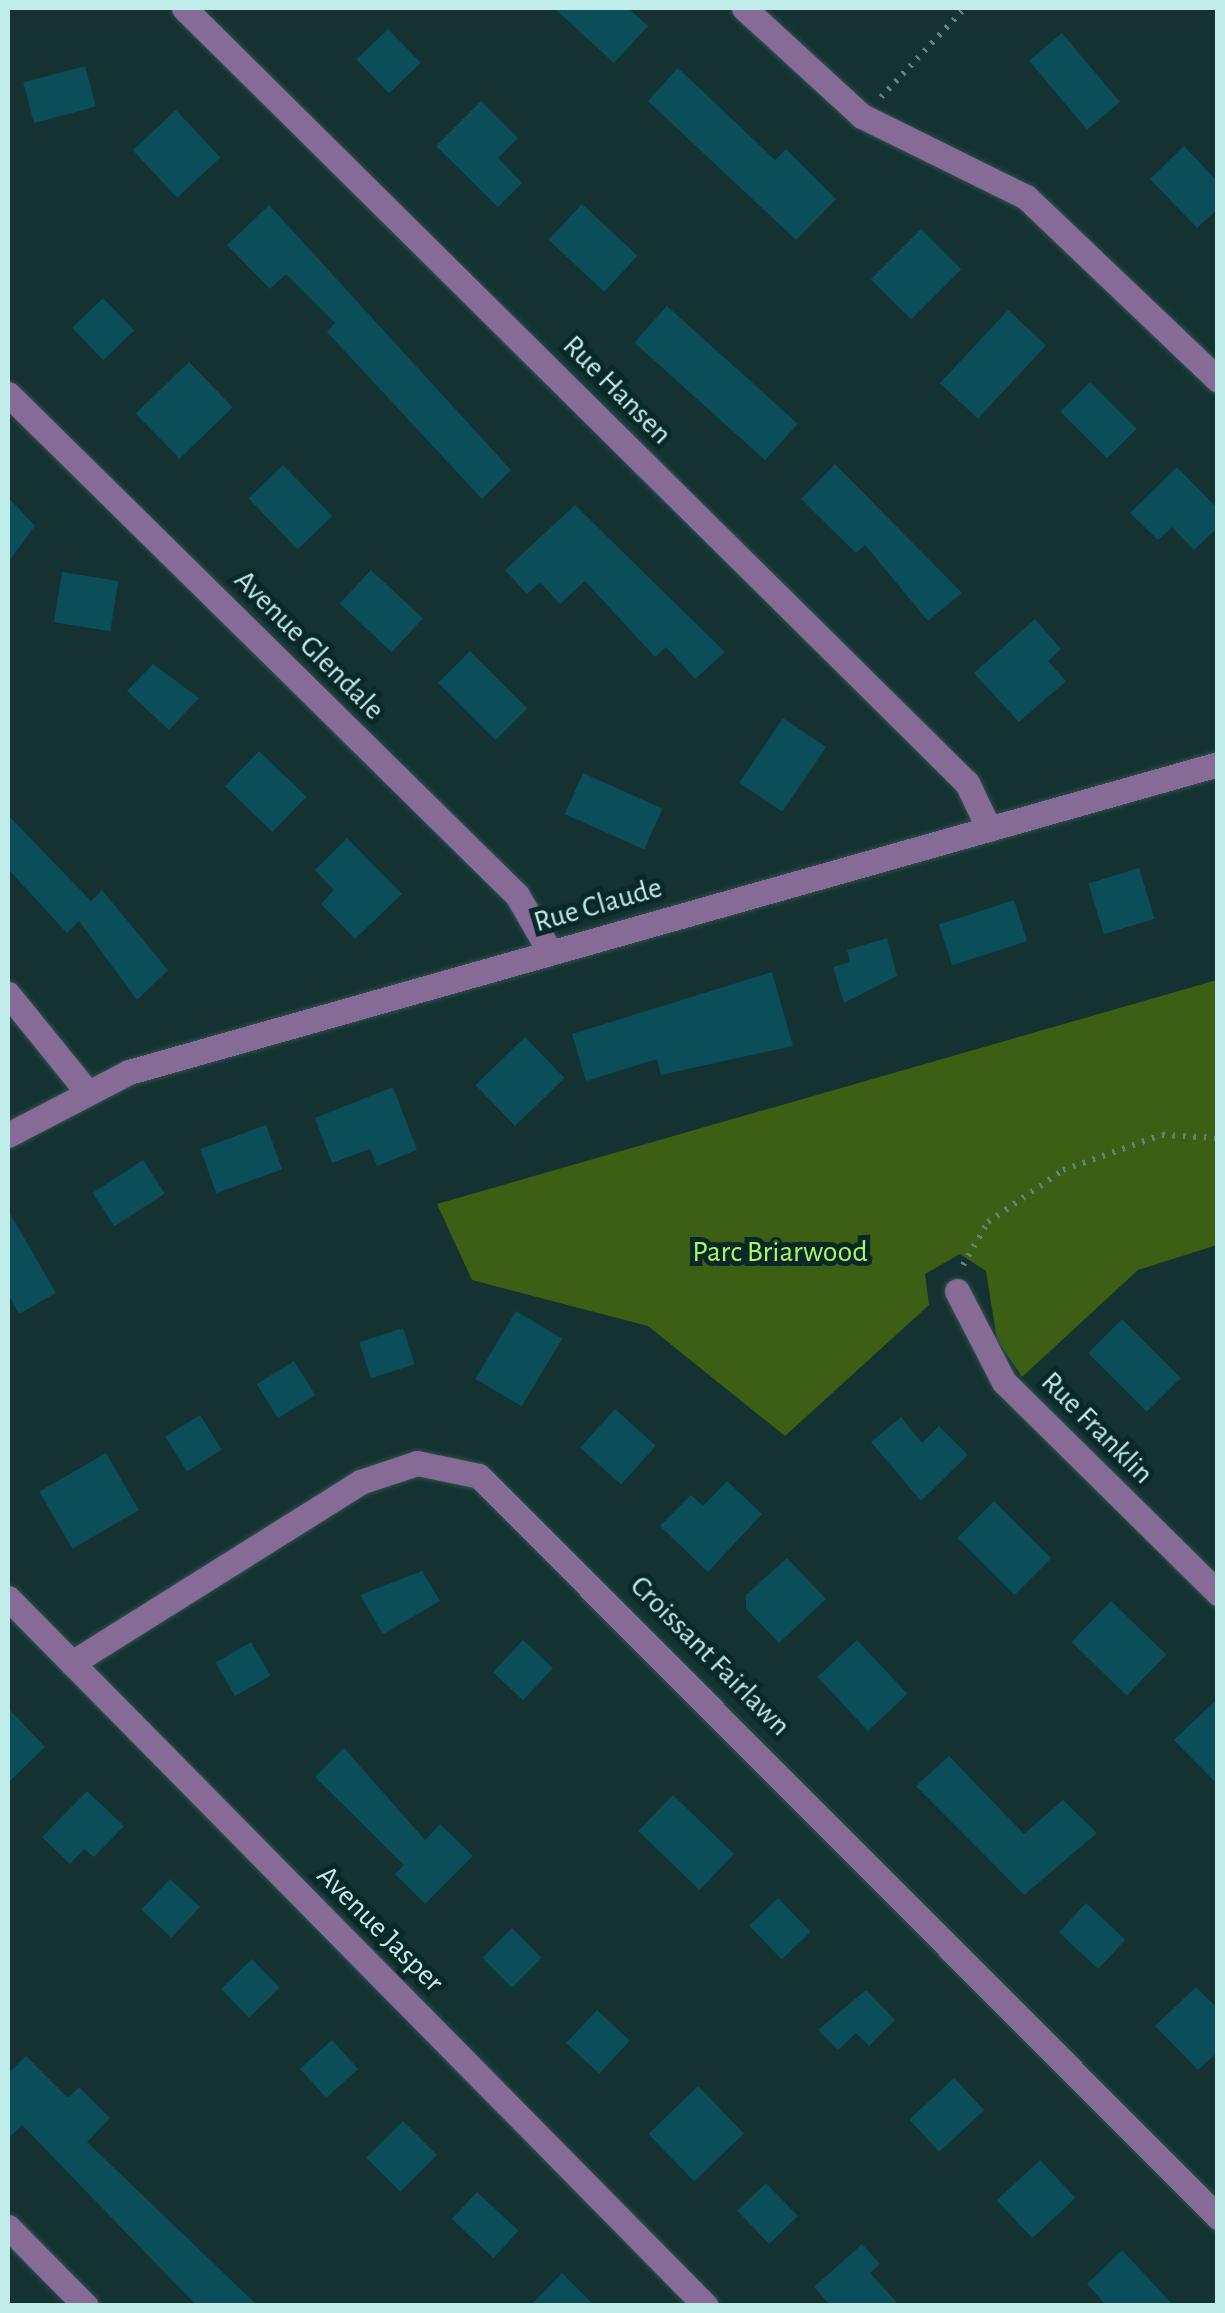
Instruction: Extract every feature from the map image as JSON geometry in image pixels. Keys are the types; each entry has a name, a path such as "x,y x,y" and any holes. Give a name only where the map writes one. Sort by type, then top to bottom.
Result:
{"street":[{"name":"Rue Hansen","path":"184,8 967,784 989,829"},
{"path":"744,8 862,116 1026,198 1218,380"},
{"name":"Avenue Glendale","path":"8,394 518,896 550,952"},
{"name":"Rue Claude","path":"8,1136 85,1089 550,952 1218,764"},
{"path":"8,994 85,1089"},
{"name":"Rue Franklin","path":"957,1291 1004,1382 1218,1593"},
{"name":"Croissant Fairlawn","path":"72,1663 360,1482 418,1463 479,1476 1218,2217"},
{"name":"Avenue Jasper","path":"8,1598 706,2306"},
{"path":"8,2227 86,2306"}],"path":[{"path":"875,103 965,8"},
{"path":"965,1254 1008,1203 1063,1170 1162,1135 1218,1138"}],"green space":[{"name":"Parc Briarwood","path":"1217,980 1217,1245 1138,1270 1022,1377 997,1340 986,1271 960,1254 925,1274 929,1305 785,1436 648,1326 472,1280 437,1204"}],"building":[{"path":"554,8 628,8 648,26 614,63"},
{"path":"388,29 421,63 389,93 356,60"},
{"path":"1062,33 1120,102 1087,130 1029,61"},
{"path":"85,66 96,107 34,123 23,83"},
{"path":"678,68 775,160 786,149 836,199 796,240 648,101"},
{"path":"481,101 518,138 498,158 522,183 498,207 436,146"},
{"path":"176,110 220,158 177,198 133,150"},
{"path":"1184,146 1218,182 1218,209 1197,228 1150,179"},
{"path":"582,204 638,256 604,292 549,240"},
{"path":"269,205 511,470 482,499 327,332 335,323 286,274 270,289 227,245"},
{"path":"921,229 961,269 911,320 871,279"},
{"path":"103,298 134,330 103,360 72,328"},
{"path":"667,306 798,424 765,460 634,342"},
{"path":"1008,310 1046,345 978,419 940,383"},
{"path":"189,362 233,407 180,459 136,413"},
{"path":"1090,382 1137,429 1107,458 1060,412"},
{"path":"835,464 962,593 928,621 865,545 856,553 801,499"},
{"path":"283,465 332,516 298,549 248,498"},
{"path":"1177,467 1218,509 1218,527 1194,550 1172,527 1158,540 1130,513"},
{"path":"8,497 35,526 8,562"},
{"path":"575,505 725,652 695,679 666,647 655,657 585,581 560,604 540,582 527,594 505,570"},
{"path":"371,570 423,618 392,652 340,604"},
{"path":"62,572 118,581 110,631 54,622"},
{"path":"1035,619 1061,649 1048,661 1066,681 1019,722 974,673"},
{"path":"470,651 527,708 495,740 438,683"},
{"path":"153,664 199,698 169,730 127,691"},
{"path":"783,718 826,747 782,812 739,783"},
{"path":"259,751 306,797 272,832 225,786"},
{"path":"583,773 662,808 644,849 565,814"},
{"path":"8,815 91,901 102,890 168,970 137,1000 79,921 67,933 8,869"},
{"path":"347,838 402,894 355,939 321,904 334,890 315,870"},
{"path":"1139,868 1154,919 1104,934 1088,883"},
{"path":"1014,900 1027,941 952,965 939,924"},
{"path":"887,938 897,976 844,1003 833,967 850,962 847,950"},
{"path":"772,972 793,1046 661,1075 657,1059 586,1081 572,1034"},
{"path":"525,1037 565,1078 515,1126 475,1085"},
{"path":"393,1087 417,1150 377,1166 370,1149 332,1163 315,1118"},
{"path":"266,1125 282,1169 216,1193 200,1149"},
{"path":"143,1160 165,1194 114,1226 93,1193"},
{"path":"8,1210 56,1293 19,1314 8,1294"},
{"path":"516,1311 562,1339 522,1407 475,1379"},
{"path":"1122,1319 1181,1378 1147,1412 1088,1353"},
{"path":"403,1328 415,1364 371,1378 359,1342"},
{"path":"294,1361 315,1395 278,1418 257,1384"},
{"path":"615,1409 656,1446 621,1484 580,1448"},
{"path":"200,1415 222,1450 187,1471 165,1437"},
{"path":"901,1417 922,1443 939,1426 968,1455 921,1501 871,1442"},
{"path":"106,1453 139,1510 72,1549 39,1492"},
{"path":"727,1481 762,1514 708,1572 660,1526 691,1495 703,1506"},
{"path":"994,1501 1051,1558 1015,1595 957,1538"},
{"path":"787,1558 826,1599 779,1643 746,1609 746,1595"},
{"path":"422,1571 440,1601 383,1634 360,1595"},
{"path":"1111,1601 1166,1654 1127,1695 1071,1642"},
{"path":"523,1640 553,1668 523,1700 493,1672"},
{"path":"857,1640 907,1694 868,1731 818,1677"},
{"path":"251,1642 270,1676 235,1696 215,1662"},
{"path":"1218,1698 1218,1785 1174,1740"},
{"path":"8,1708 45,1747 8,1783"},
{"path":"344,1748 425,1840 440,1824 473,1856 425,1904 395,1874 404,1865 315,1777"},
{"path":"949,1756 1024,1834 1063,1800 1097,1833 1024,1895 916,1786"},
{"path":"87,1791 124,1826 94,1857 84,1849 70,1864 42,1837"},
{"path":"673,1795 734,1854 699,1890 638,1831"},
{"path":"170,1879 200,1907 171,1938 141,1910"},
{"path":"778,1898 811,1932 782,1960 749,1926"},
{"path":"1086,1903 1125,1940 1098,1969 1059,1932"},
{"path":"512,1928 542,1958 512,1987 482,1958"},
{"path":"252,1959 280,1988 249,2018 221,1989"},
{"path":"1196,1987 1218,2009 1218,2052 1198,2070 1155,2026"},
{"path":"866,1990 895,2020 869,2046 856,2033 838,2050 818,2030"},
{"path":"597,2010 630,2041 599,2074 566,2043"},
{"path":"332,2040 358,2069 326,2098 300,2069"},
{"path":"26,2056 68,2098 79,2087 110,2118 87,2142 258,2306 197,2306 22,2125 8,2139 8,2074"},
{"path":"954,2078 984,2110 939,2152 909,2120"},
{"path":"698,2086 744,2133 694,2181 648,2134"},
{"path":"403,2121 437,2155 400,2192 366,2158"},
{"path":"1040,2160 1075,2198 1032,2238 997,2200"},
{"path":"766,2183 798,2216 769,2244 737,2211"},
{"path":"477,2192 519,2231 493,2258 452,2219"},
{"path":"862,2244 880,2264 870,2273 900,2306 831,2306 814,2287"},
{"path":"1122,2250 1174,2306 1107,2306 1087,2284"},
{"path":"562,2273 595,2306 530,2306"}]}
